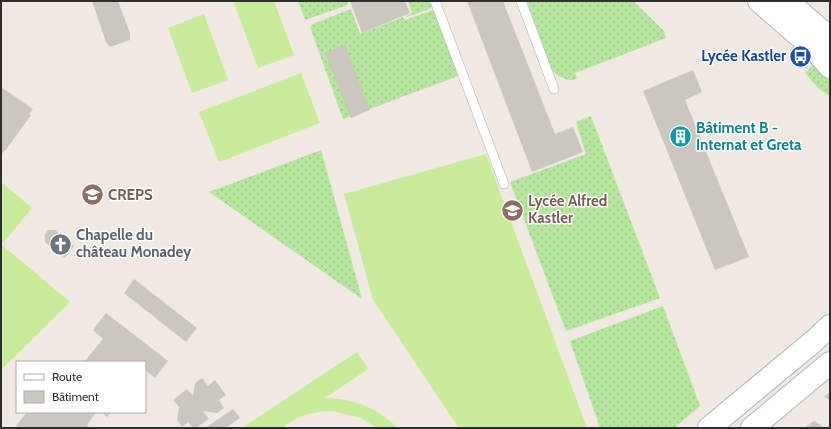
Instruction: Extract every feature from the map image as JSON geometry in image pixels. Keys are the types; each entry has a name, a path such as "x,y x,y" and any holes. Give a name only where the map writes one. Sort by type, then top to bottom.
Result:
{"main road":[{"path":"759,1 812,47 830,67"},
{"path":"787,1 823,32 830,40"},
{"path":"709,428 830,326"},
{"path":"752,428 830,363"}],"lane":[{"path":"435,1 504,184"},
{"path":"521,1 554,89"}],"green space":[{"path":"239,1 274,1 294,55 258,68 234,3"},
{"path":"298,1 347,1 348,5 305,20"},
{"path":"408,1 429,1 432,8 407,17 406,16 412,13"},
{"path":"527,1 633,1 664,31 666,38 575,73 577,79 566,79 551,69"},
{"path":"351,9 360,34 403,17 405,20 433,10 458,76 343,119 310,27 313,24"},
{"path":"204,14 228,80 192,93 168,28"},
{"path":"815,62 830,81 830,96 819,89 805,73"},
{"path":"301,73 320,123 219,162 199,112"},
{"path":"591,116 660,298 566,331 510,182 586,154 576,122"},
{"path":"321,150 362,299 209,192"},
{"path":"486,154 587,428 459,428 373,300 344,194"},
{"path":"1,182 32,208 3,243 1,241"},
{"path":"1,244 70,302 1,370"},
{"path":"663,306 700,406 674,428 600,428 570,341"},
{"path":"357,352 368,369 325,398 336,398 355,402 382,415 398,428 378,428 358,417 332,411 305,415 293,420 281,428 242,428"}],"building":[{"path":"92,1 118,1 130,33 130,40 110,47 106,42"},
{"path":"350,1 405,1 410,13 362,33"},
{"path":"467,1 503,1 555,134 573,127 583,152 532,172"},
{"path":"345,45 370,110 351,118 325,53"},
{"path":"794,46 809,62 806,65 790,50"},
{"name":"Bâtiment B - Internat et Greta","path":"693,70 702,92 685,100 749,257 715,270 643,91"},
{"path":"1,87 33,109 29,114 31,115 1,155"},
{"name":"Chapelle du château Monadey","path":"48,230 55,230 74,246 65,258 45,242 45,234"},
{"path":"134,279 197,328 186,342 124,293"},
{"path":"106,313 168,361 155,378 146,371 146,361 85,361 103,339 93,330"},
{"path":"202,378 208,386 215,380 226,395 219,400 224,408 217,413 203,411 209,419 196,428 193,428 188,422 182,427 177,420 179,407 173,400 187,389 193,396 195,383"},
{"path":"830,392 830,400 824,397"},
{"path":"233,409 240,418 225,428 205,428"},
{"path":"26,413 95,413 87,425 90,428 19,428 16,426"},
{"path":"102,413 110,413 107,417"},
{"path":"814,421 816,422 825,428 804,428"}],"place":[{"name":"Lycée Kastler","path":"801,56"},
{"name":"Bâtiment B - Internat et Greta","path":"680,137"},
{"name":"CREPS","path":"92,195"},
{"name":"Lycée Alfred Kastler","path":"512,210"},
{"name":"Chapelle du château Monadey","path":"60,244"}]}
